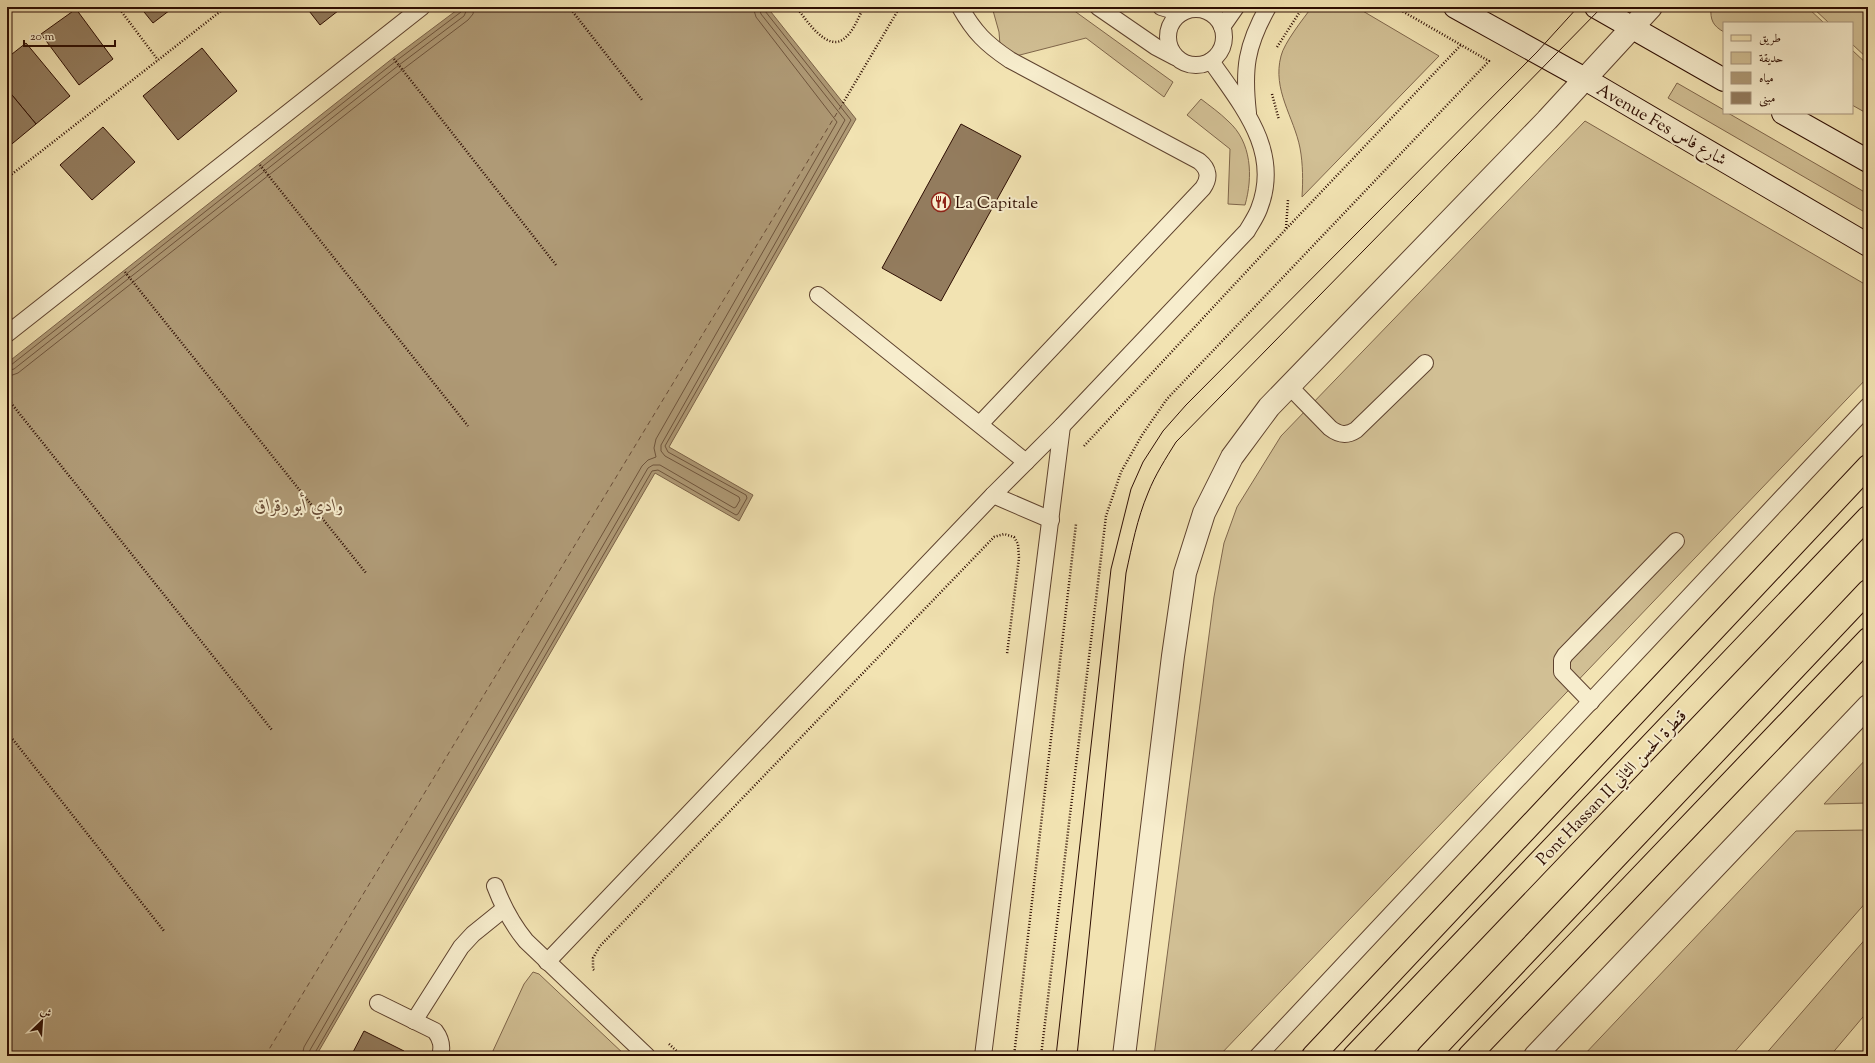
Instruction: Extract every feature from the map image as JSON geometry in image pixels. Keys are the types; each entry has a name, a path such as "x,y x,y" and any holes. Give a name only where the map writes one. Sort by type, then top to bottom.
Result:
{"main road":[{"path":"1313,1056 1868,466"},
{"name":"Pont Hassan II قنطرة الحسن الثاني","path":"1354,1056 1868,517"},
{"path":"1428,1056 1868,591"},
{"path":"1469,1056 1868,639"}],"street":[{"name":"Avenue Fes شارع فاس","path":"1455,7 1585,79 1868,245"},
{"path":"1596,7 1723,79"},
{"path":"1124,1056 1173,656 1185,573 1204,513 1232,457 1269,407 1585,79 1651,7"},
{"path":"1785,114 1868,161"},
{"path":"1534,1056 1868,706"}],"lane":[{"path":"7,334 422,7"},
{"path":"960,7 971,26 989,46 1010,60 1199,161 1205,166 1208,174 1207,182 1203,188 980,424"},
{"path":"1098,7 1156,47 1192,66 1202,65 1211,61 1218,55 1223,46 1224,36 1222,27 1217,18 1209,12 1200,9 1188,10 1160,7"},
{"path":"1222,27 1236,7"},
{"path":"1248,115 1245,91 1248,50 1256,29 1268,7"},
{"path":"1175,57 1167,39 1168,28 1173,19 1188,10"},
{"path":"1223,46 1248,50"},
{"path":"547,962 993,495 1062,426 1247,231 1259,209 1265,185 1265,161 1259,137 1248,115 1211,61"},
{"path":"818,295 1026,462"},
{"path":"1289,386 1330,428 1337,433 1345,435 1356,430 1424,363"},
{"path":"1258,1056 1868,406"},
{"path":"982,1056 1062,426"},
{"path":"993,495 1050,520"},
{"path":"1591,702 1562,672 1562,660 1564,655 1676,541"},
{"path":"494,886 504,909 514,926 526,941 647,1056"},
{"path":"414,1021 462,947 473,934 504,909"},
{"path":"378,1003 435,1031 440,1038 442,1046 440,1056"}],"path":[{"path":"118,7 158,60"},
{"path":"7,178 226,7"},
{"path":"569,7 642,100"},
{"path":"796,7 820,36 831,42 840,41 846,37 864,7"},
{"path":"843,103 900,7"},
{"path":"1276,49 1303,7"},
{"path":"1041,1056 1106,516 1121,472 1142,435 1168,399 1489,61 1395,7"},
{"path":"1082,448 1461,44"},
{"path":"393,58 556,265"},
{"path":"1270,86 1281,127"},
{"path":"259,164 468,426"},
{"path":"1286,229 1289,194"},
{"path":"124,271 366,573"},
{"path":"7,398 272,730"},
{"path":"1014,1056 1076,522"},
{"path":"598,974 593,969 594,958 600,946 994,537 1004,534 1014,537 1018,544 1019,558"},
{"path":"7,732 164,931"},
{"path":"665,1040 682,1056"}],"green space":[{"path":"992,7 1069,7 1173,82 1164,97 1086,38 1016,56 1000,45 999,32"},
{"path":"1312,7 1356,7 1439,56 1302,197 1302,160 1300,148 1281,92 1279,68 1281,56 1286,45 1294,31"},
{"path":"1711,7 1807,7 1823,22 1723,22 1723,31 1715,25 1711,16"},
{"path":"1812,7 1868,7 1868,59 1853,45 1853,22 1828,22"},
{"path":"1853,51 1868,65 1868,114 1853,106"},
{"path":"1677,83 1723,109 1723,114 1730,114 1868,194 1868,214 1668,98"},
{"path":"1201,99 1228,121 1236,129 1242,139 1246,149 1249,172 1248,194 1245,205 1228,204 1230,149 1187,115"},
{"path":"1585,121 1868,286 1868,377 1219,1056 1154,1056 1214,597 1224,543 1237,507 1281,436"},
{"path":"1868,757 1868,803 1824,804"},
{"path":"1868,830 1868,900 1731,1056 1583,1056 1796,831"},
{"path":"1868,936 1868,1011 1830,1056 1764,1056"},
{"path":"533,972 539,974 626,1056 496,1056 492,1053 524,984"}],"water":[{"name":"وادي أبو رقراق","path":"461,7 767,7 856,119 669,447 753,495 739,521 655,473 316,1056 7,1056 7,363 393,58"}],"building":[{"path":"140,7 174,7 153,23"},
{"path":"306,7 343,7 320,25"},
{"path":"76,9 113,59 79,85 41,34"},
{"path":"26,43 70,96 36,124 7,89 7,58"},
{"path":"202,48 237,91 178,140 143,96"},
{"path":"7,89 36,124 7,148"},
{"path":"961,124 1021,156 941,301 882,268"},
{"path":"103,127 135,162 92,200 60,165"},
{"path":"364,1031 404,1051 402,1056 351,1056"}],"ferry route":[{"path":"265,1056 843,103"}],"tram line":[{"path":"1056,1056 1111,569 1131,489 1143,462 1163,431 1186,405 1537,52 1578,7"},
{"path":"1077,1056 1126,573 1144,503 1154,480 1176,442 1602,7"}],"place":[{"name":"La Capitale","path":"941,202"}]}
